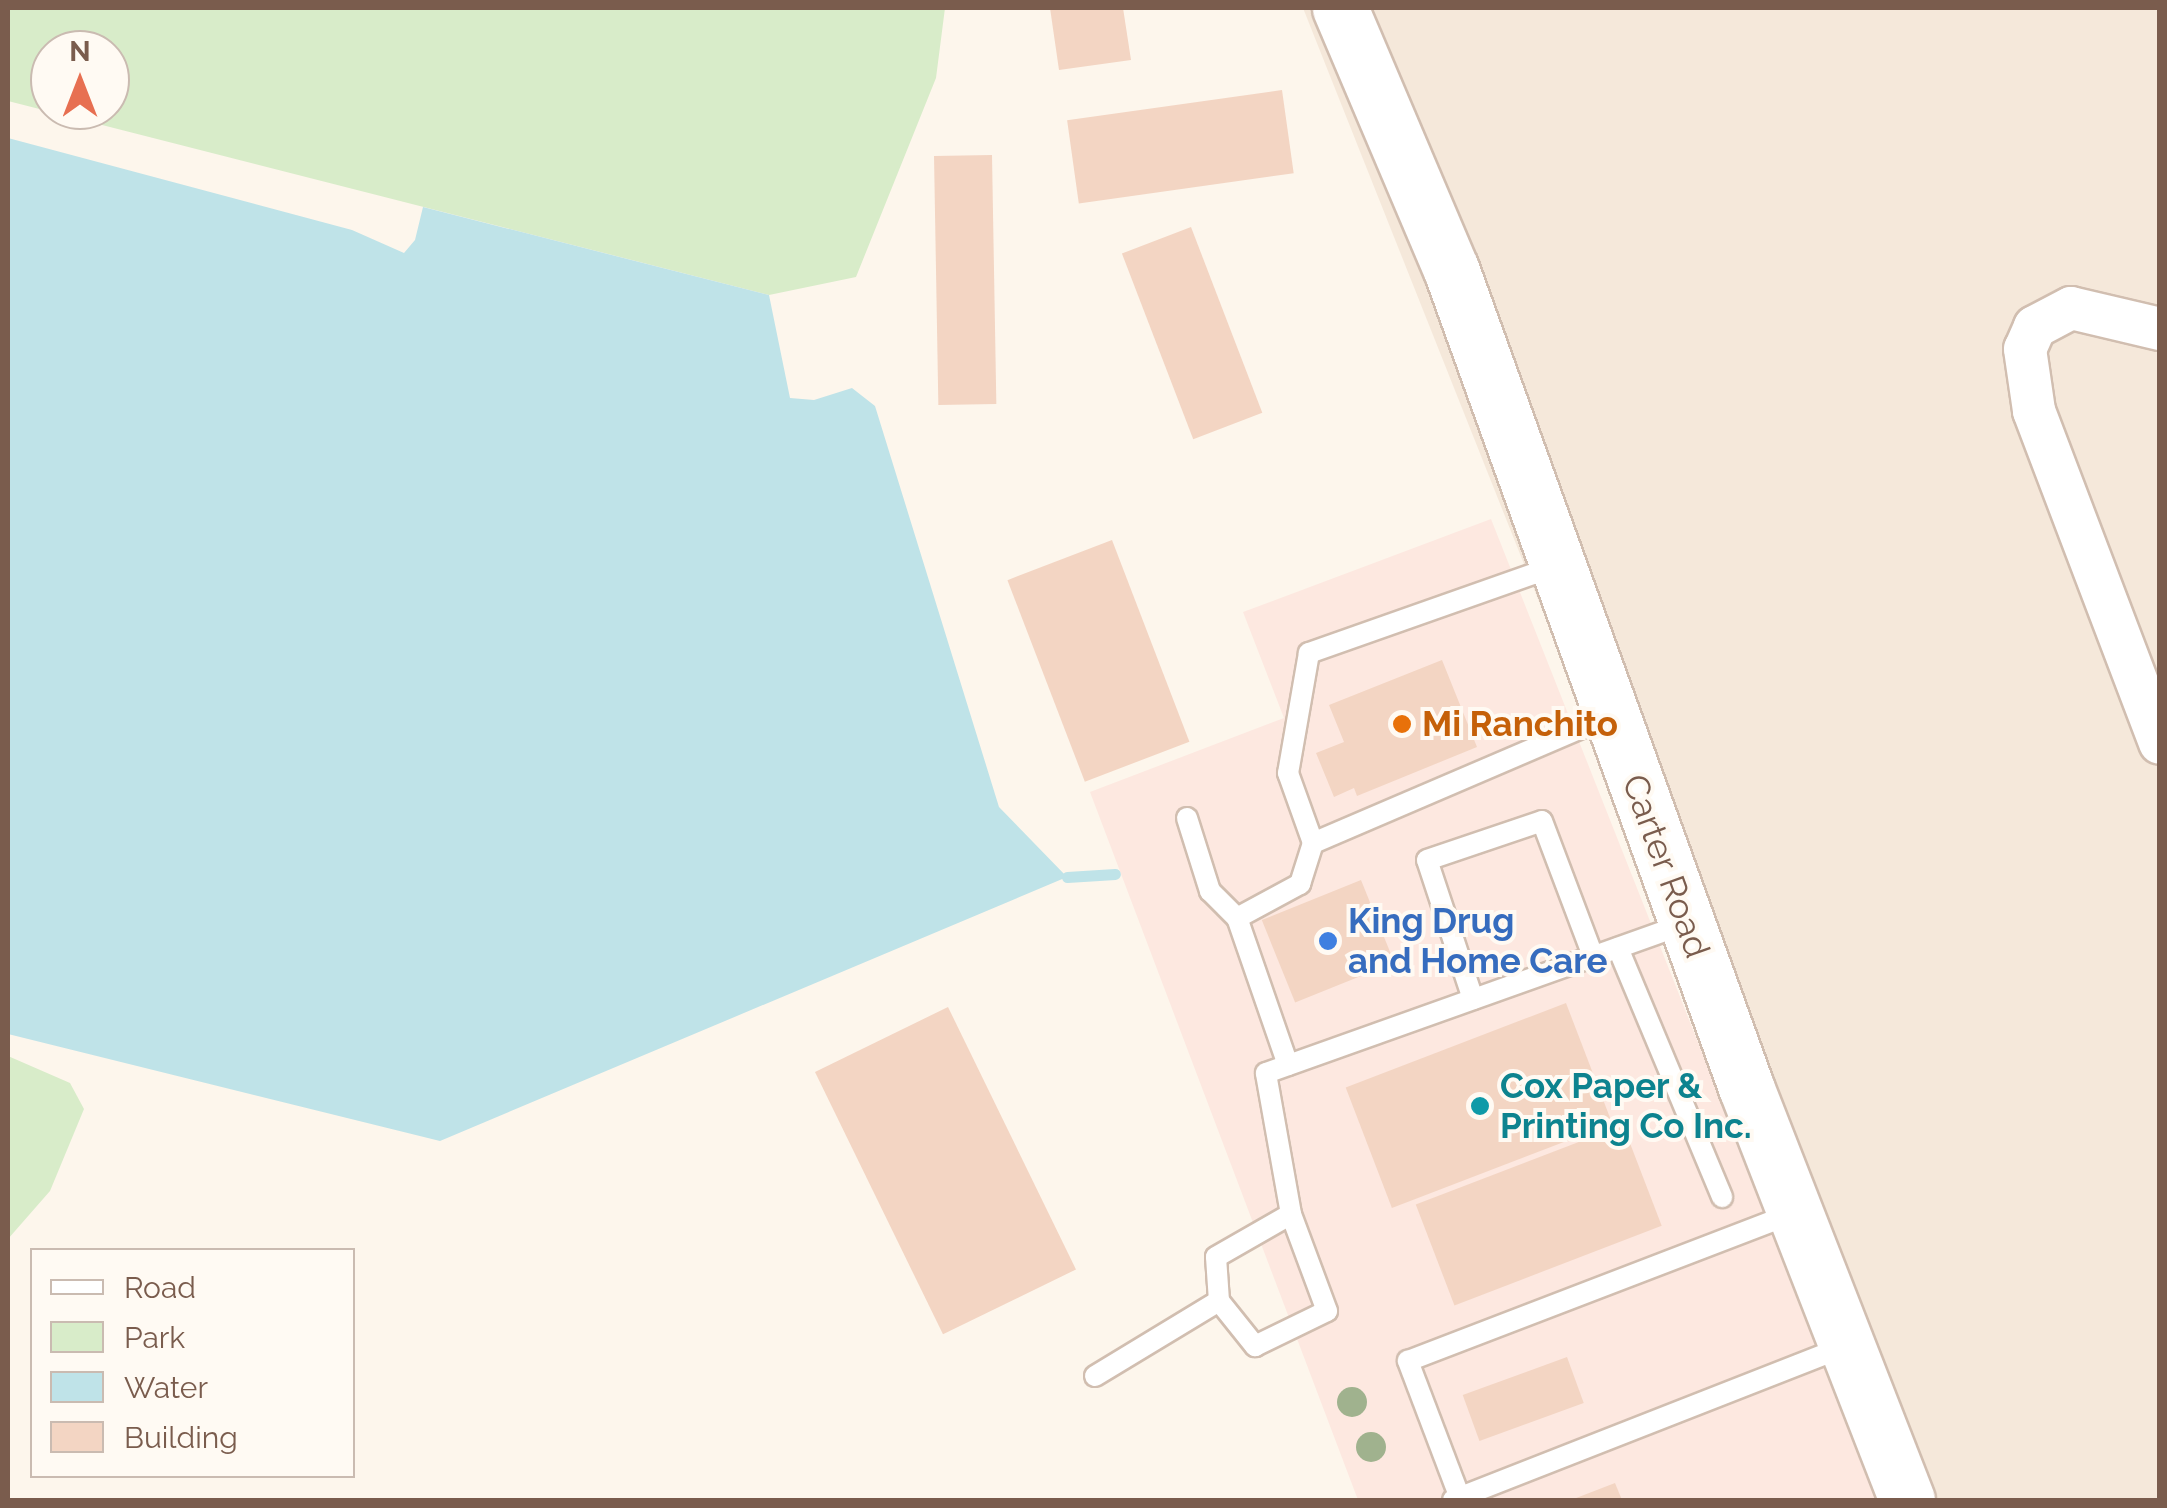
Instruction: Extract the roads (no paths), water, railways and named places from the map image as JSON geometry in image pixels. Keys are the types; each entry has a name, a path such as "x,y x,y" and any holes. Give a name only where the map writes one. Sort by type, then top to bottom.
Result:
{"main road":[{"name":"Carter Road","path":"1340,8 1451,269 1687,923 1907,1500"}],"street":[{"path":"2160,329 2071,308 2035,327 2025,349 2034,411 2160,742"}],"lane":[{"path":"1237,918 1300,884 1313,842 1288,774 1309,653 1558,565"},
{"path":"1313,842 1612,715"},
{"path":"1186,818 1210,891 1237,918 1288,1065"},
{"path":"1473,999 1426,860 1542,821 1594,956"},
{"path":"1291,1214 1216,1257 1219,1301 1256,1346 1327,1311 1291,1214 1266,1073 1687,923"},
{"path":"1618,948 1722,1196"},
{"path":"1795,1212 1408,1361 1456,1499 1847,1346"},
{"path":"1095,1376 1219,1301"}],"water":[{"path":"8,138 352,230 404,253 415,240 423,207 769,295 790,398 814,400 852,388 875,406 999,807 1067,877 440,1141 8,1034"}],"waterway":[{"path":"1067,877 1115,874"}],"place":[{"name":"Mi Ranchito","path":"1402,724"},
{"name":"King Drug and Home Care","path":"1328,941"},
{"name":"Cox Paper & Printing Co Inc.","path":"1480,1106"}]}
